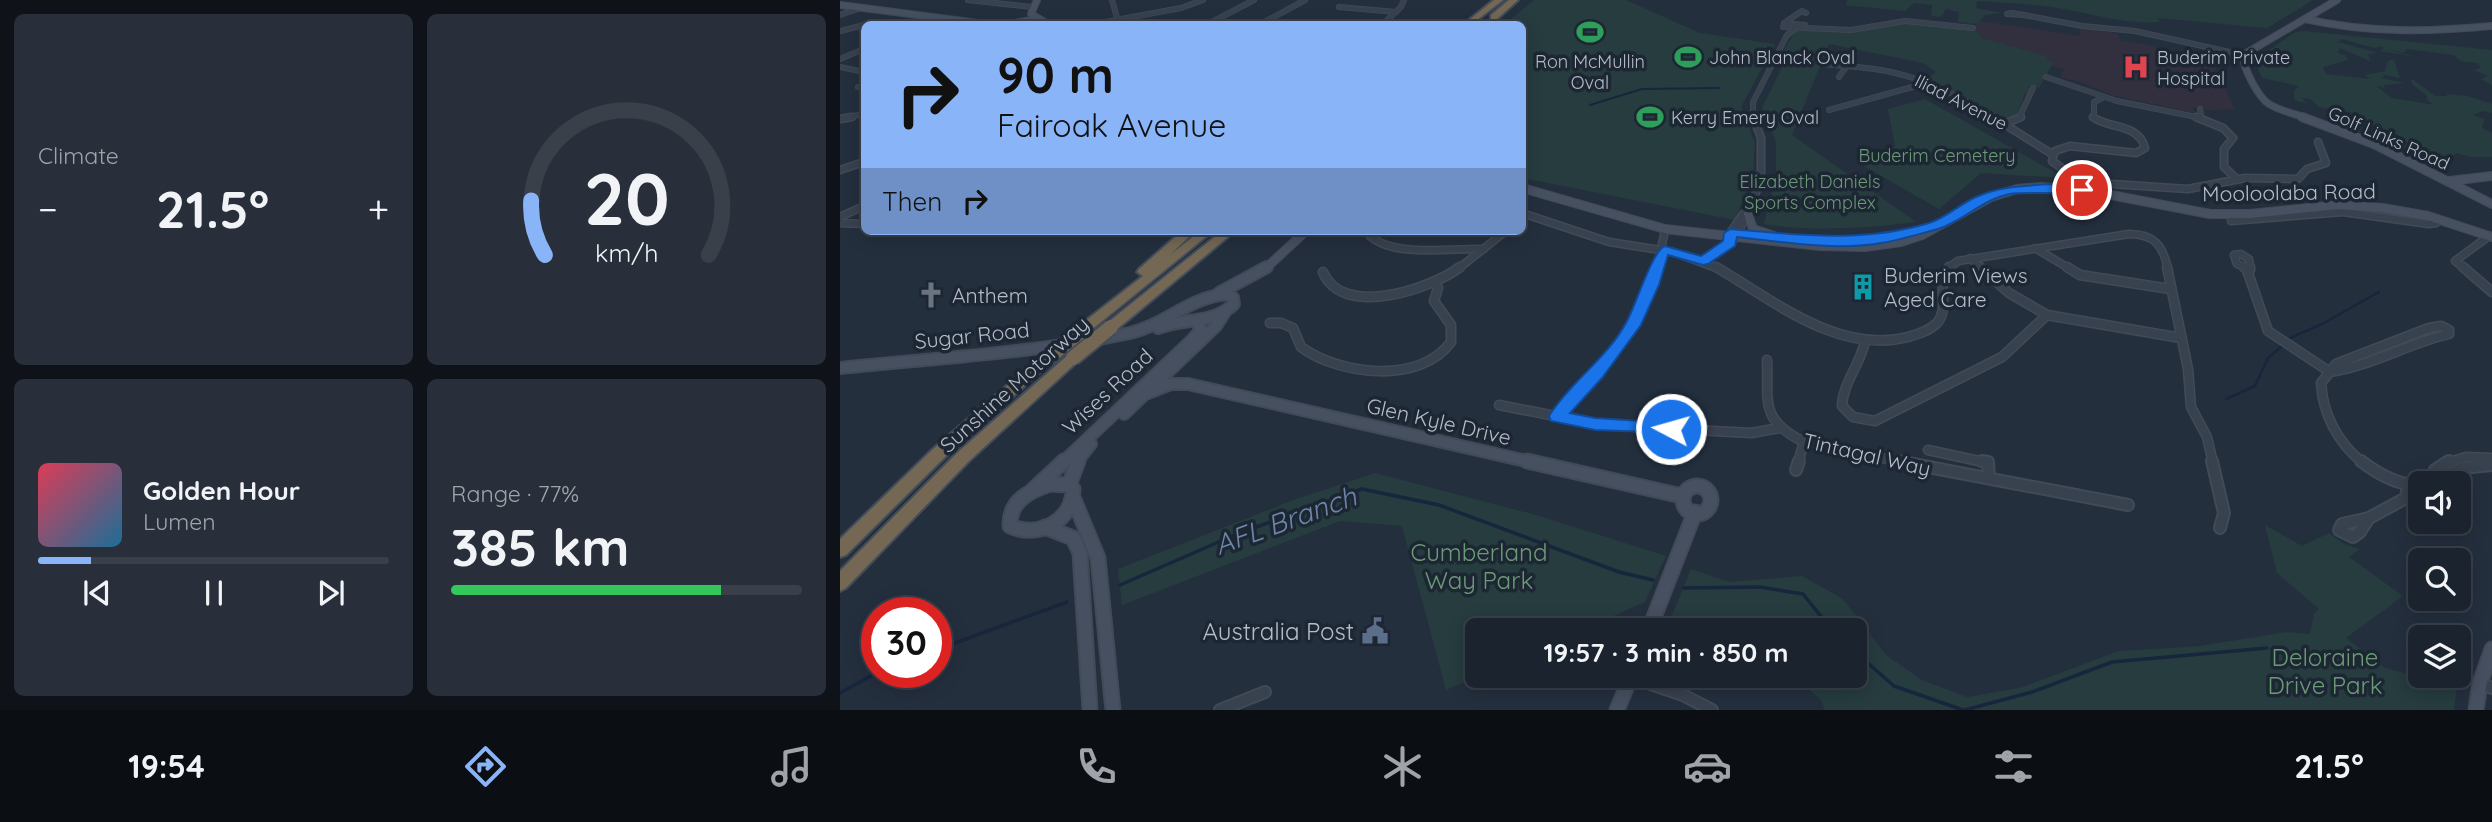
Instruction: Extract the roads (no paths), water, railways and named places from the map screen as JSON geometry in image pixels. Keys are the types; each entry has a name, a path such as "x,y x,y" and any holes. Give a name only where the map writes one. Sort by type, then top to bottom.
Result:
{"highway":[{"path":"1472,21 1499,0"},
{"path":"1490,21 1514,0"},
{"path":"1106,311 1112,300 1185,235"},
{"name":"Sunshine Motorway","path":"840,583 955,464 1078,344 1106,311 1202,235"},
{"name":"Sunshine Motorway","path":"840,550 947,446 1044,360 1112,332 1224,235"}],"main road":[{"path":"1037,0 1031,14 1041,21"},
{"path":"2243,55 2337,0"},
{"path":"840,5 855,11"},
{"path":"840,5 855,11 956,21"},
{"path":"1028,21 1037,19"},
{"path":"2305,19 2332,25 2433,31 2492,26"},
{"name":"Golf Links Road","path":"2243,55 2246,68 2262,97 2269,104 2365,140 2492,204"},
{"path":"2449,181 2492,176"},
{"path":"2460,187 2481,178"},
{"name":"Mooloolaba Road","path":"1526,189 1665,230 1816,246 1867,247 1913,238 1981,200 2008,191 2081,186 2211,214 2253,214 2342,205 2399,211 2490,237"},
{"path":"1748,214 1752,229 1781,237"},
{"name":"Mooloolaba Road","path":"1638,222 1732,237 1781,237 1839,242 1906,234 1937,225"},
{"path":"1112,332 1154,324 1199,299 1219,293 1265,270 1302,235"},
{"path":"1219,293 1233,298 1271,273 1311,235"},
{"name":"Wises Road","path":"1069,485 1076,463 1088,447 1216,326 1234,304 1233,298"},
{"path":"1184,308 1182,316 1192,320"},
{"name":"Sugar Road","path":"840,368 1112,340 1225,312"},
{"name":"Wises Road","path":"1033,490 1194,339 1201,330 1200,325 1192,320"},
{"path":"1185,357 1176,375 1188,384"},
{"path":"1148,393 1171,384 1188,384"},
{"name":"Glen Kyle Drive","path":"1188,384 1682,496"},
{"path":"1074,500 1066,513 1045,527 1025,531 1010,526 1008,519 1015,505 1033,490 1050,484 1069,485 1073,489 1074,500 1098,558 1113,710"},
{"path":"1697,488 1710,494 1710,507 1695,512 1683,505 1682,496 1686,491 1697,488"},
{"path":"1654,618 1695,512"},
{"path":"1045,527 1073,538 1080,553 1090,710"},
{"path":"2476,710 2486,686 2492,649"},
{"path":"1617,710 1626,688"}],"street":[{"path":"968,0 1032,7"},
{"path":"1112,0 1118,21"},
{"path":"1122,21 1203,0"},
{"path":"1214,21 1254,0"},
{"path":"1266,21 1305,0"},
{"path":"1386,21 1404,0"},
{"path":"1339,7 1396,12"},
{"path":"1784,25 1804,12 1797,18 1798,26"},
{"path":"2024,15 2082,26 2135,31 2243,55"},
{"path":"1784,25 1859,30 1901,21 1973,28"},
{"path":"1784,25 1787,35"},
{"path":"840,32 861,26"},
{"path":"1703,261 1732,237 1748,214 1761,181 1763,150 1753,118 1753,102 1787,35 1798,26"},
{"path":"840,58 861,50"},
{"name":"Iliad Avenue","path":"1820,64 1896,72 1928,82 2052,153 2051,158 2055,164 2081,186"},
{"path":"840,67 861,71"},
{"path":"1839,77 1846,67"},
{"path":"2046,77 2077,84 2104,97 2196,118 2224,130 2232,137 2224,149 2223,165 2225,170 2237,179"},
{"path":"1829,110 1928,82"},
{"path":"2004,124 2020,118 2033,88"},
{"path":"2052,153 2070,146 2131,153 2144,150 2145,142 2138,134 2093,118 2094,102 2104,97"},
{"path":"2196,118 2201,114 2200,109"},
{"path":"840,119 861,115"},
{"name":"Mooloolaba Road","path":"2081,186 2188,189 2237,179 2299,178 2305,170 2326,164 2318,142"},
{"path":"840,170 861,163"},
{"path":"1732,237 1753,201"},
{"path":"843,215 861,206"},
{"path":"2231,220 2343,212 2429,224 2438,220"},
{"path":"1526,216 1610,243 1663,249 1703,261 1761,292 1811,325 1866,341 1903,338 1937,325 1944,313 1942,280 1945,271 1955,263 1970,258 2128,233 2143,235 2158,242 2163,248 2186,362 2191,407 2207,436 2224,513 2220,528"},
{"path":"840,223 861,224"},
{"path":"1557,416 1597,374 1633,325 1651,285 1663,249 1665,230"},
{"path":"1322,272 1331,286 1358,295 1400,295 1436,285 1501,235"},
{"path":"1370,236 1377,244 1401,250 1484,249"},
{"path":"2490,237 2455,261 2492,292"},
{"path":"2035,248 2080,275 2170,289"},
{"path":"1970,258 2009,293 2047,315 2181,338"},
{"path":"2246,270 2267,328 2279,340 2330,372 2344,370 2450,332 2441,326 2421,331 2336,364 2330,372 2322,379 2321,389 2340,439 2357,457 2397,483 2407,486 2407,496 2369,518"},
{"path":"1270,323 1281,323 1293,328 1299,345 1309,352 1373,370 1399,370 1437,356 1452,337 1452,327 1434,300 1438,288 1436,285"},
{"path":"1866,341 1843,390 1842,406 1853,417 1875,421 2001,357 2047,315"},
{"path":"1767,360 1766,405 1780,428"},
{"name":"Tintagal Way","path":"1499,405 1595,424 1751,433 1780,428 1804,441 1972,477 2128,505"},
{"path":"1796,470 1804,441"},
{"path":"1928,450 1988,462 1989,478"},
{"path":"2433,471 2449,461 2492,458"},
{"path":"2454,471 2467,466 2492,465"},
{"path":"2397,483 2398,500"},
{"path":"1664,688 1712,710"},
{"path":"1224,709 1265,692"}],"waterway":[{"path":"1590,105 1642,89 1719,88"},
{"path":"2285,340 2322,324 2379,292"},
{"path":"2226,399 2255,386 2268,358 2282,346"},
{"name":"AFL Branch","path":"1120,585 1237,534 1362,489 1439,505 1619,572 1653,580"},
{"name":"AFL Branch","path":"1684,588 1760,587 1803,594 1822,618"},
{"name":"AFL Branch","path":"952,644 1067,602"},
{"name":"AFL Branch","path":"1965,710 2032,692 2112,662 2267,648"},
{"name":"AFL Branch","path":"1867,662 1894,686 1963,710"},
{"name":"AFL Branch","path":"840,693 861,681"}],"place":[{"name":"Ron McMullin Oval","path":"1590,32"},
{"name":"John Blanck Oval","path":"1688,57"},
{"name":"Buderim Private Hospital","path":"2136,67"},
{"name":"Kerry Emery Oval","path":"1650,117"},
{"name":"Buderim Views Aged Care","path":"1863,287"},
{"name":"Anthem","path":"931,295"},
{"name":"Australia Post","path":"1375,631"}],"park label":[{"name":"Buderim Cemetery","path":"1937,155"},
{"name":"Elizabeth Daniels Sports Complex","path":"1810,191"},
{"name":"Cumberland Way Park","path":"1479,566"},
{"name":"Deloraine Drive Park","path":"2325,671"}]}
